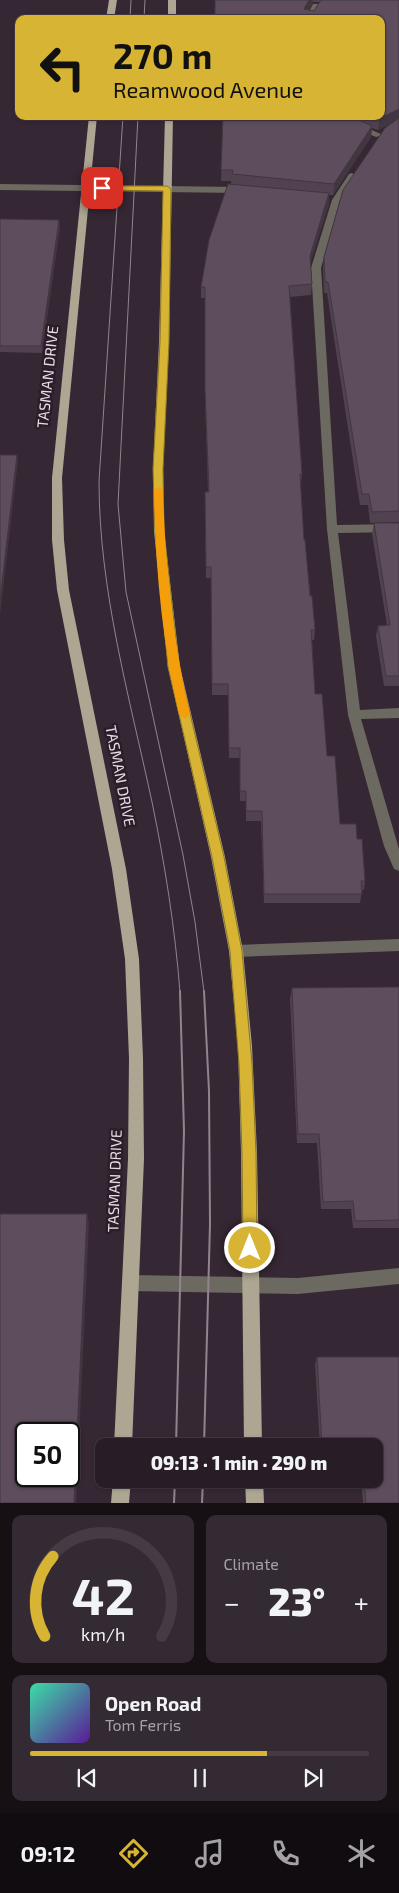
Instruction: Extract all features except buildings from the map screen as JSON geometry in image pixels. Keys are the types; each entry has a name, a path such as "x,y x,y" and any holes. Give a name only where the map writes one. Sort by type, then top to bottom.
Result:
{"main road":[{"path":"111,15 113,0"},
{"path":"172,0 172,15"},
{"name":"TASMAN DRIVE","path":"93,120 58,478 58,540 63,590 119,868 132,959 136,1058 136,1159 123,1438"},
{"path":"169,120 164,342 158,469 160,531 174,667 218,857 236,951 244,1046 249,1144 253,1438"},
{"path":"120,1503 121,1488"},
{"path":"254,1488 255,1503"}],"street":[{"path":"311,15 316,6 345,4"},
{"path":"341,120 380,137"},
{"path":"358,168 331,200 316,268 332,529 354,715 391,846 399,865"},
{"path":"0,187 250,190"},
{"path":"332,529 399,528"},
{"path":"354,715 399,713"},
{"path":"236,951 399,945"},
{"path":"130,1283 298,1286 399,1276"}],"tram line":[{"path":"130,15 131,0"},
{"path":"144,15 145,0"},
{"path":"123,120 99,481 100,522 104,562 117,642 152,802 165,873 180,992"},
{"path":"138,120 118,504 126,592 183,855 195,922 204,992"},
{"path":"176,1438 184,1131 180,991"},
{"path":"204,991 209,1091 210,1224 204,1438"},
{"path":"174,1503 175,1488"},
{"path":"202,1503 203,1488"}],"slow traffic":[{"path":"159,490 160,531 166,602 174,667 185,714"}],"route":[{"path":"102,188 167,189 164,342 158,469 160,531 174,667 218,857 236,951 245,1064 249,1153 250,1248"}]}
